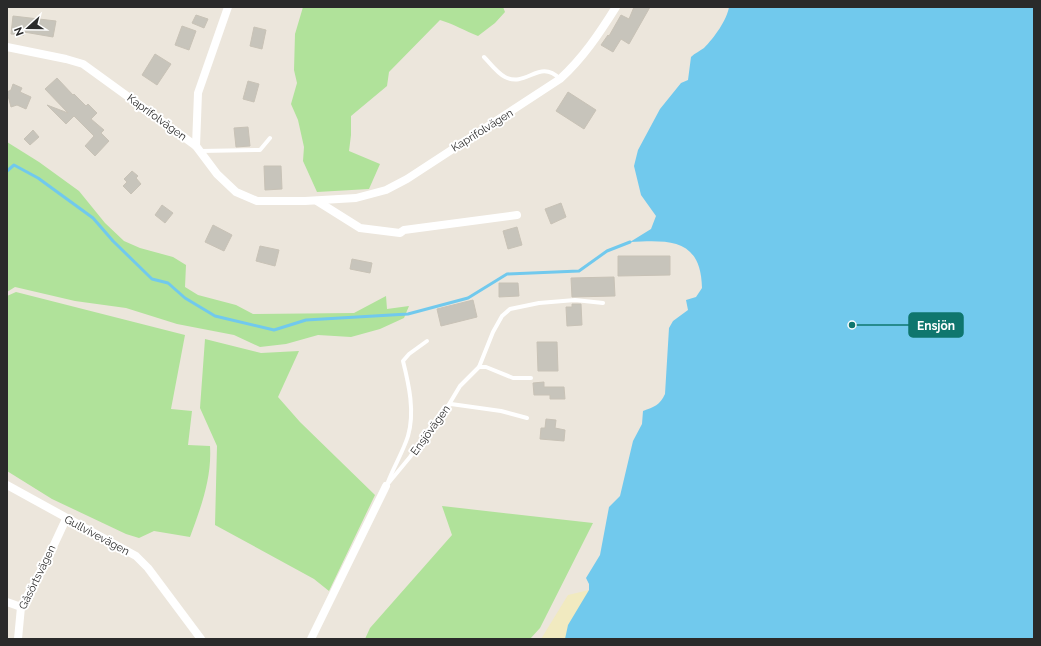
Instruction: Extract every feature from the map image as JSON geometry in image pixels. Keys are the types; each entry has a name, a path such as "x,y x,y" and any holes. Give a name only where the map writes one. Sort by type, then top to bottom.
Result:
{"street":[{"path":"198,148 198,93 228,7"},
{"name":"Kaprifolvägen","path":"7,47 83,64 198,148 217,174 236,192 257,201 317,201 356,198 386,190 407,179 560,79 578,62 597,38 616,7"},
{"path":"317,201 360,228 400,233 404,230 517,215"},
{"name":"Gullvivevägen","path":"7,485 136,556 148,568 201,639"},
{"name":"Ensjövägen","path":"312,639 386,486"},
{"name":"Gåsörtsvägen","path":"18,639 21,606 45,564 66,518"},
{"path":"7,602 21,606"}],"lane":[{"path":"484,57 505,77 526,78 541,70 553,73 560,79"},
{"path":"198,148 260,150 270,138"},
{"name":"Ensjövägen","path":"386,486 410,457 444,408 448,406 460,386 479,367 493,332 502,316 510,308 539,303 575,300 603,303"},
{"path":"386,486 408,436 410,423 410,396 403,362 409,354 428,341"},
{"path":"479,367 486,367 513,378 531,378"},
{"path":"448,406 451,404 501,411 527,418"}],"green space":[{"path":"303,7 503,7 505,12 495,23 478,36 440,20 389,72 387,86 351,116 349,151 380,164 369,189 317,192 303,161 304,147 298,120 291,104 297,83 294,70 295,34"},
{"path":"7,142 39,162 79,191 105,223 124,241 140,248 173,257 186,265 185,287 198,295 236,305 253,314 354,313 386,296 387,309 409,306 404,318 380,329 351,337 318,335 286,344 260,347 234,335 177,324 126,308 75,301 15,287 7,292"},
{"path":"16,292 185,335 171,409 192,411 188,445 210,446 209,470 205,492 190,537 154,531 139,538 126,534 52,499 7,471 7,296"},
{"path":"205,339 261,353 299,351 278,397 300,422 375,495 329,591 314,579 215,525 217,446 200,408"},
{"path":"442,506 593,523 540,628 530,639 365,639 370,628 452,535"}],"sand":[{"path":"589,590 565,639 541,639 568,595"}],"water":[{"path":"729,7 1034,7 1034,639 565,639 568,625 589,590 589,584 586,578 600,555 609,507 620,496 633,441 642,424 643,411 656,405 661,401 665,394 669,328 673,321 688,310 686,300 696,297 702,288 700,272 696,259 689,251 670,242 630,242 651,229 656,216 641,195 634,166 638,150 660,109 681,83 688,80 691,57 704,48 716,34 726,17"}],"building":[{"path":"634,7 650,7 629,44 621,39 613,52 601,45 608,35 609,36 621,15 629,19"},
{"path":"196,15 208,19 204,28 192,23"},
{"path":"13,16 56,21 53,37 24,32 24,35 11,34"},
{"path":"182,26 196,31 189,50 175,45"},
{"path":"254,27 266,30 262,49 250,46"},
{"path":"155,54 171,64 157,85 142,75"},
{"path":"57,78 73,95 74,94 86,106 88,104 97,113 91,119 104,130 101,133 109,141 95,156 85,146 94,136 74,116 66,124 47,105 68,113 45,89"},
{"path":"248,81 259,84 254,102 243,99"},
{"path":"13,84 22,88 20,92 31,97 26,109 17,105 11,107 7,92 11,90"},
{"path":"568,92 596,110 584,129 556,111"},
{"path":"248,127 250,146 236,147 234,128"},
{"path":"33,130 39,137 30,145 24,139"},
{"path":"264,166 281,166 282,189 265,190"},
{"path":"132,171 138,176 136,178 141,184 131,194 123,186 127,182 124,179"},
{"path":"561,203 566,217 551,224 545,209"},
{"path":"162,205 173,213 165,223 155,215"},
{"path":"213,225 232,235 224,251 205,242"},
{"path":"517,227 522,245 508,249 503,231"},
{"path":"260,246 279,250 275,266 256,261"},
{"path":"618,256 670,256 670,275 618,276"},
{"path":"352,259 372,263 370,273 350,269"},
{"path":"614,277 615,296 572,297 571,278"},
{"path":"499,283 518,283 519,296 499,297"},
{"path":"473,300 477,317 441,326 437,309"},
{"path":"572,304 581,304 582,325 567,326 566,307 572,307"},
{"path":"537,342 557,342 558,371 538,371"},
{"path":"544,382 544,387 564,387 565,399 550,399 550,395 534,395 533,383"},
{"path":"546,419 556,420 555,428 565,430 564,441 540,439 541,428 545,428"}],"waterway":[{"path":"7,171 14,165 38,178 93,218 113,241 152,279 168,283 185,298 215,316 274,330 306,320 408,314 468,298 507,274 579,271 607,251 630,242"}],"place":[{"name":"Ensjön","path":"852,325"}]}
